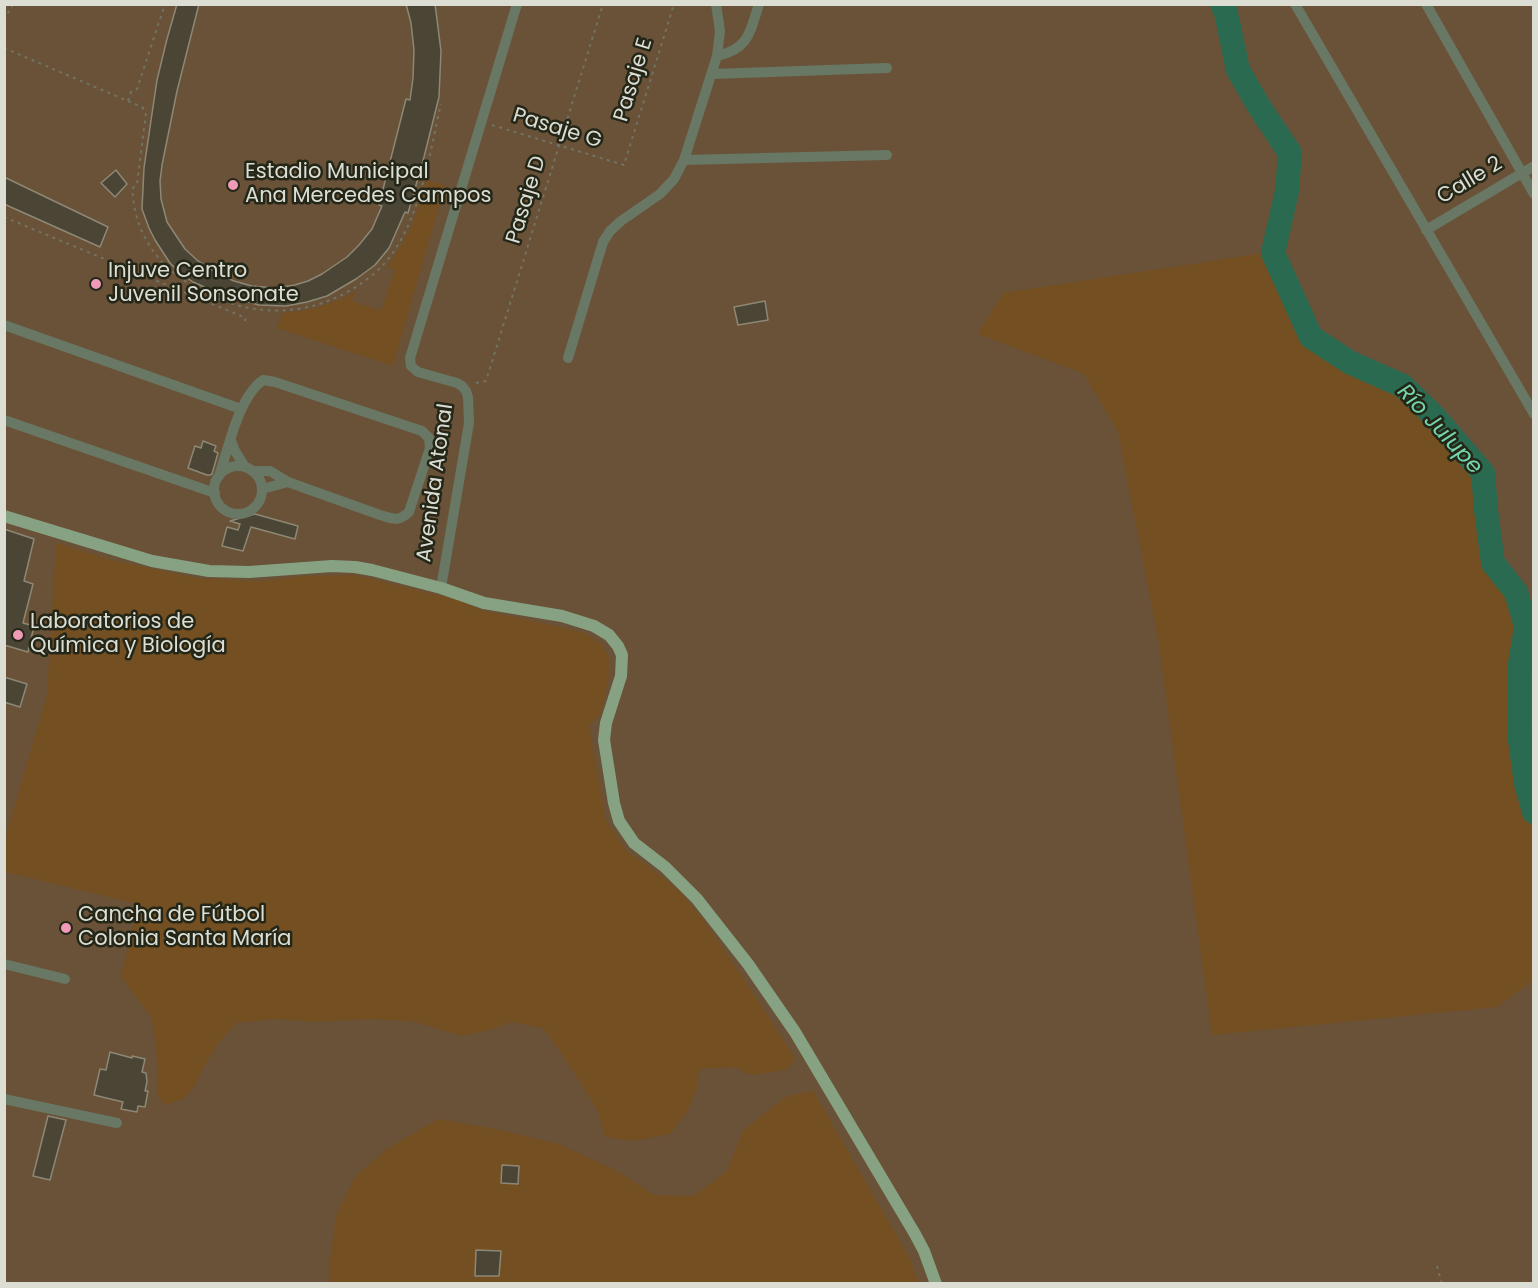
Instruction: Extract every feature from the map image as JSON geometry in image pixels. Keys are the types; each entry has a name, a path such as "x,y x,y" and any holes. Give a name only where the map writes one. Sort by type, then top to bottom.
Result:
{"street":[{"name":"Avenida Atonal","path":"441,588 468,423 469,404 466,391 457,383 418,372 411,366 410,358 517,4"},
{"path":"568,358 603,242 610,231 621,221 660,194 674,178 684,160 717,56 720,31 716,4"},
{"path":"717,56 731,53 743,45 759,4"},
{"path":"1295,4 1533,414"},
{"path":"1426,4 1533,194"},
{"path":"712,74 887,68"},
{"path":"684,160 887,155"},
{"name":"Calle 2","path":"1426,230 1533,166"},
{"path":"4,325 241,409"},
{"path":"219,476 226,469 235,467 248,469 270,471 288,482 380,515 392,519 402,518 409,512 430,448 429,438 422,431 274,381 263,380 254,387 241,409 215,484 217,500 226,510 240,514 247,512 258,503 262,489 258,476 248,469 235,451 231,440"},
{"path":"4,420 215,493"},
{"path":"262,489 288,482"},
{"path":"4,516 134,556 209,571 233,572 346,566 379,572 441,588 484,603 562,616 583,622 603,631 614,640 622,655 621,676 606,723 604,740 614,803 620,821 634,843 665,867 697,899 748,964 795,1032 920,1242 936,1284"},
{"path":"4,964 65,978"},
{"path":"4,1099 117,1124"}],"path":[{"path":"4,21 13,4"},
{"path":"128,101 131,92 137,89 165,4"},
{"name":"Pasaje D","path":"466,391 472,384 486,381 603,4"},
{"name":"Pasaje E","path":"624,165 674,4"},
{"path":"4,48 142,107 146,113 137,184 132,189 139,224 147,242 179,278 201,291 238,306 259,310 299,309 333,300 368,279 382,266 395,251 410,223 441,104"},
{"name":"Pasaje G","path":"482,122 624,165"},
{"path":"4,217 246,318 243,326"},
{"path":"1437,1266 1442,1284"}],"shaded area":[{"path":"5,5 1533,5 1533,1283 5,1283"},
{"path":"426,180 445,185 393,366 277,328 282,313 321,306 339,300 356,290 352,301 381,311 395,270 386,267 412,226"},
{"path":"1264,253 1306,343 1402,392 1475,473 1489,566 1517,595 1521,627 1511,676 1516,744 1533,829 1533,980 1497,1007 1212,1035 1158,638 1118,432 1084,374 978,334 1003,293"},
{"path":"56,543 112,560 196,578 258,581 304,576 356,575 461,601 480,610 584,633 601,643 609,657 609,677 601,714 589,726 606,820 627,852 678,890 703,919 795,1058 788,1069 749,1075 735,1067 699,1069 697,1086 688,1111 670,1134 635,1141 605,1137 597,1109 543,1028 511,1022 490,1030 461,1036 412,1021 368,1019 318,1022 274,1019 236,1023 217,1045 195,1086 183,1099 165,1105 158,1095 156,1044 151,1017 121,977 138,904 5,872 5,839 47,695"},
{"path":"813,1091 910,1258 919,1283 331,1284 329,1268 336,1216 355,1177 387,1149 438,1119 500,1130 558,1144 614,1169 654,1195 694,1196 727,1171 743,1130 787,1096"}],"building":[{"path":"177,4 199,4 177,91 162,165 161,199 167,222 185,249 198,261 220,275 252,286 275,288 295,285 322,274 347,257 372,229 382,206 379,205 406,99 410,100 414,50 406,4 435,4 441,51 439,97 408,213 405,212 389,248 375,265 327,296 286,306 259,305 220,294 193,282 179,272 155,240 142,209 144,168 157,80"},
{"path":"116,170 127,184 115,197 101,183"},
{"path":"4,177 108,227 100,247 4,204"},
{"path":"765,301 768,320 738,325 734,307"},
{"path":"203,441 216,446 214,451 218,453 210,475 188,468 195,446 201,448"},
{"path":"255,514 298,526 295,539 251,527 243,551 222,546 227,527 238,530 240,524 230,521"},
{"path":"4,529 34,539 24,581 33,584 23,623 34,626 28,652 4,645"},
{"path":"4,677 27,684 20,707 4,702"},
{"path":"110,1052 145,1059 142,1072 146,1073 145,1091 148,1091 145,1107 138,1106 137,1112 121,1109 123,1102 94,1095 100,1069 106,1070"},
{"path":"48,1116 66,1120 50,1180 33,1176"},
{"path":"502,1165 519,1166 518,1184 501,1183"},
{"path":"476,1250 501,1251 499,1276 475,1276"}],"waterway":[{"name":"Río Julupe","path":"1222,4 1238,70 1290,153 1287,191 1273,253 1311,337 1349,362 1403,386 1434,416 1483,473 1493,563 1516,592 1526,627 1519,670 1519,733 1526,784 1534,812"}],"place":[{"name":"Estadio Municipal Ana Mercedes Campos","path":"233,185"},
{"name":"Injuve Centro Juvenil Sonsonate","path":"96,284"},
{"name":"Laboratorios de Química y Biología","path":"18,635"},
{"name":"Cancha de Fútbol Colonia Santa María","path":"66,928"}]}
